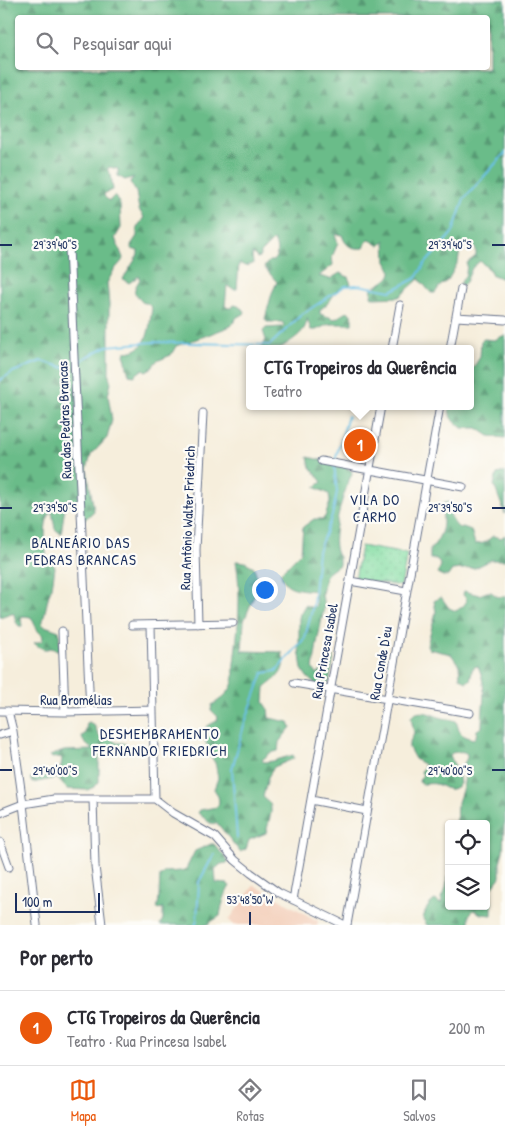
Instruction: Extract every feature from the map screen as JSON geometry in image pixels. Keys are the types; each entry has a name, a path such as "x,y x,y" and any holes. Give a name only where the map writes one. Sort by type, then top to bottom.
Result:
{"street":[{"name":"Rua das Pedras Brancas","path":"69,247 90,712"},
{"path":"451,345 461,289"},
{"path":"393,345 400,304"},
{"path":"456,318 505,320"},
{"name":"Rua Princesa Isabel","path":"293,900 380,410"},
{"name":"Rua Conde D'eu","path":"343,924 366,811 439,410"},
{"name":"Rua Antônio Walter Friedrich","path":"198,624 196,550 203,413"},
{"path":"321,461 463,487"},
{"path":"350,581 406,591"},
{"path":"132,625 233,623"},
{"path":"151,625 155,799"},
{"path":"62,631 65,712"},
{"path":"294,683 470,713"},
{"name":"Rua Bromélias","path":"4,711 90,712 153,710"},
{"path":"4,711 13,731 37,925"},
{"path":"0,735 13,731"},
{"path":"0,813 23,804 54,799 155,799 174,813 215,837 235,860 279,893 343,924"},
{"path":"93,799 95,866 102,925"},
{"path":"311,800 366,811"},
{"path":"0,842 10,867"}],"shaded area":[{"path":"254,885 318,921 317,925 234,925 229,920"}],"green space":[{"path":"0,0 505,0 505,280 491,274 490,270 480,261 472,268 466,282 463,285 460,284 466,274 467,263 476,256 476,249 470,245 463,246 460,250 458,262 448,280 435,293 431,293 419,279 399,297 374,298 371,296 372,288 385,281 391,271 386,262 385,240 380,246 370,240 367,241 364,248 356,248 348,245 342,235 335,234 338,243 332,257 333,265 319,276 330,279 340,273 348,277 351,284 337,290 329,302 320,310 320,314 335,319 348,311 352,316 352,324 329,324 316,330 311,330 307,318 301,332 285,345 263,345 266,340 263,331 266,328 282,327 284,325 282,322 267,322 265,319 277,282 264,267 269,261 273,261 277,254 274,240 261,253 260,257 257,258 252,253 253,264 245,266 239,263 237,289 227,285 225,306 232,308 234,305 238,306 245,311 244,314 237,317 231,326 176,346 171,355 157,361 153,367 146,371 143,369 134,376 130,375 124,355 125,352 133,351 144,343 149,330 152,308 147,303 143,303 135,292 140,279 139,276 129,283 123,279 138,255 138,251 132,249 131,245 137,236 137,228 144,217 139,210 136,192 130,182 134,177 125,180 118,176 118,169 110,167 107,169 111,175 113,190 105,193 104,196 109,201 115,195 120,205 121,228 115,238 123,258 107,283 109,304 109,376 111,383 108,395 112,420 107,438 91,455 87,469 94,511 80,524 80,502 65,506 61,534 55,529 52,511 47,520 45,532 46,555 47,559 55,567 42,625 59,631 60,649 44,649 34,643 42,641 43,636 38,631 31,617 24,616 21,619 22,626 19,626 14,614 11,613 0,617"},
{"path":"505,335 505,438 489,436 477,428 462,428 451,418 449,410 474,410 474,367 480,357 481,341 484,339 494,340"},
{"path":"308,457 342,465 351,470 352,473 341,503 336,528 335,540 339,565 325,577 322,594 324,608 313,669 317,674 325,668 332,655 334,656 329,682 325,685 317,686 307,677 302,669 299,648 299,616 305,605 312,608 316,606 315,591 298,589 289,585 282,578 281,572 301,552 303,527 314,519 325,517 330,502 329,494 315,487 322,482 310,467"},
{"path":"505,472 505,514 494,485 497,474"},
{"path":"444,503 452,504 453,508 450,513 454,522 459,528 463,527 471,530 475,544 484,543 493,536 501,538 505,535 505,560 491,560 475,568 452,570 448,576 437,573 441,566 437,559 430,559 430,550 441,532"},
{"path":"361,546 407,554 401,586 355,579"},
{"path":"236,561 245,562 254,567 258,580 258,586 244,621 242,651 282,652 283,658 281,672 265,687 264,702 268,708 269,718 289,722 291,727 279,742 278,751 270,753 262,760 264,762 293,755 294,757 274,767 268,777 263,797 270,803 271,813 266,833 249,840 246,849 240,852 218,824 210,823 198,813 200,810 217,807 219,802 214,789 218,778 216,766 210,756 203,732 205,728 217,721 218,717 211,710 212,705 228,692 234,680 239,599"},
{"path":"464,591 479,595 491,592 498,597 505,596 505,821 500,877 491,889 492,915 481,914 474,910 490,910 490,820 456,820 457,807 464,782 462,767 467,754 460,752 450,755 460,784 450,789 436,784 423,784 419,782 425,765 415,759 409,748 414,733 411,717 417,713 425,712 456,721 461,733 473,739 476,737 477,730 482,727 484,689 478,666 474,667 470,680 466,682 460,677 459,665 451,654 429,649 427,645 436,612 434,601 441,597 449,608 456,611 466,602 463,595"},
{"path":"89,722 94,725 99,736 105,735 117,743 126,744 127,748 126,750 99,749 99,782 87,790 67,789 57,778 32,783 30,778 49,776 61,767 62,759 60,757 52,758 50,756 64,751 93,750 82,738"},
{"path":"214,844 228,861 215,869 216,883 228,884 230,886 226,893 220,916 206,925 160,925 163,919 163,908 157,909 160,876 165,872 186,869 195,851"},
{"path":"445,890 445,910 474,910 469,915 469,925 427,925 423,919 425,913 435,900 441,904 441,898"}],"waterway":[{"path":"77,365 85,358 107,346 153,342 270,345 301,315 345,286 358,285 391,291 416,278 424,265 453,232 464,199 505,153"},
{"path":"0,380 13,372 41,361 72,370"},
{"path":"237,838 232,769 244,725 263,673 276,671 305,638 313,605 318,551 332,516 337,492 334,464 348,416"},
{"path":"195,925 197,920 199,882 214,854"}],"place":[{"name":"CTG Tropeiros da Querência","path":"360,445"}],"district":[{"name":"VILA DO CARMO","path":"375,508"},
{"name":"BALNEÁRIO DAS PEDRAS BRANCAS","path":"81,550"},
{"name":"DESMEMBRAMENTO FERNANDO FRIEDRICH","path":"160,742"}]}
